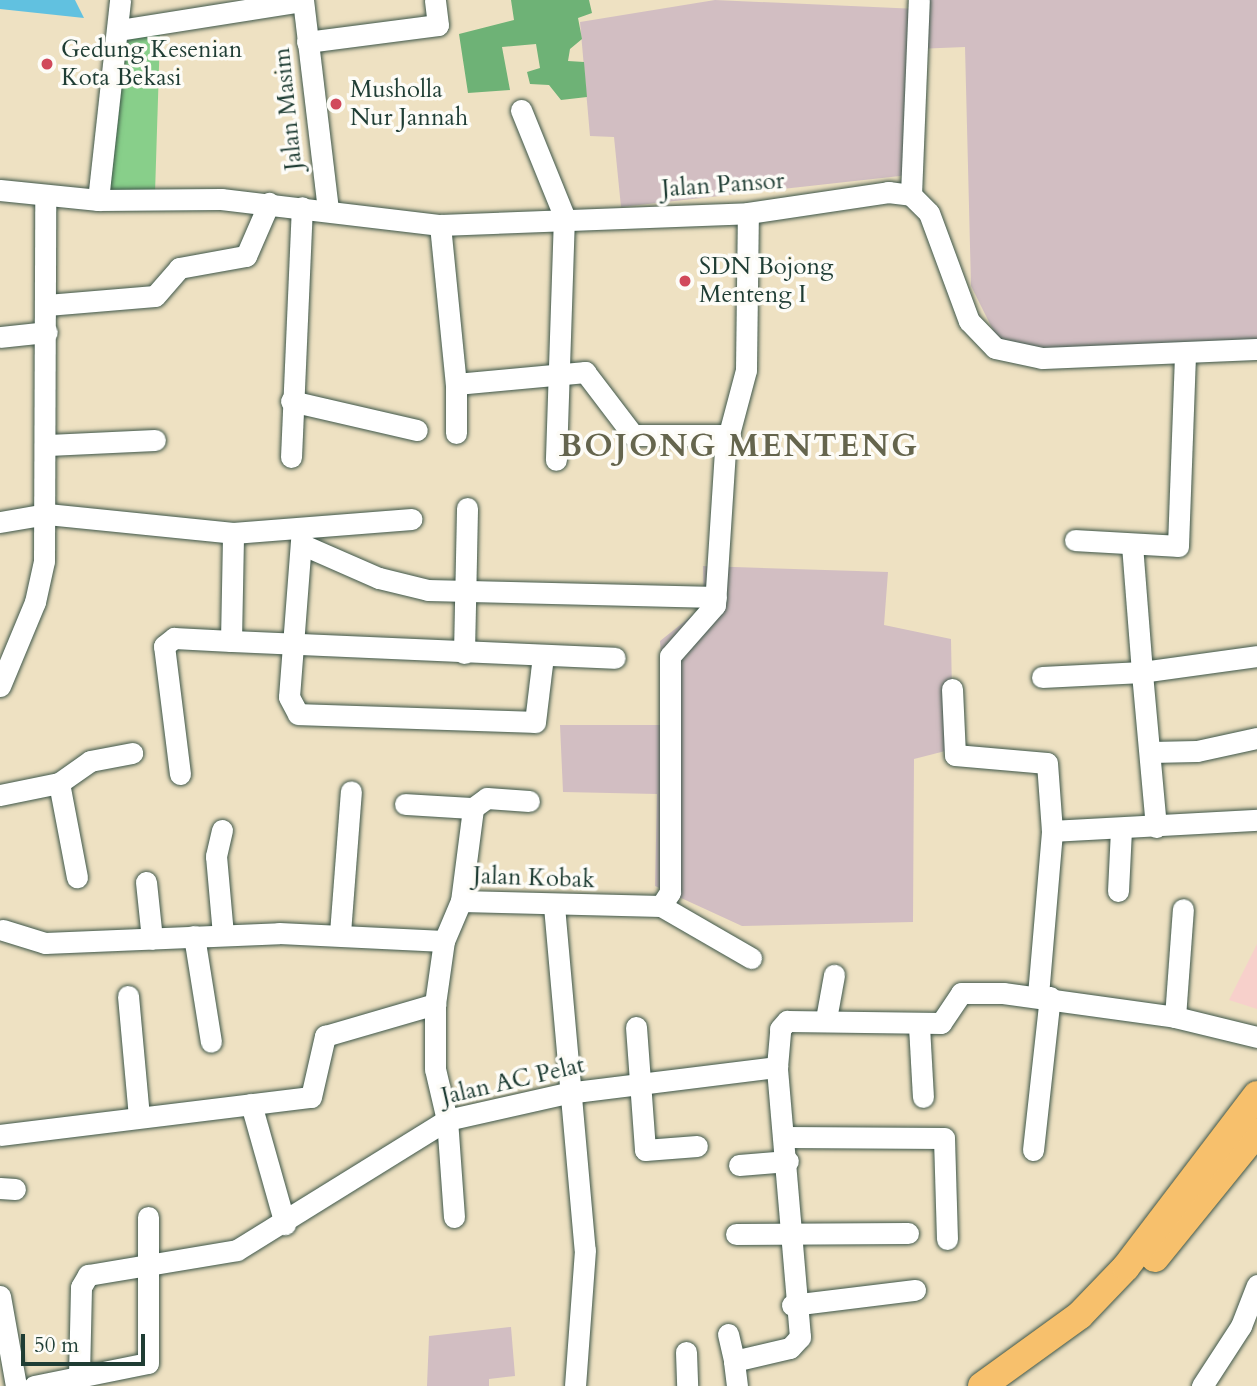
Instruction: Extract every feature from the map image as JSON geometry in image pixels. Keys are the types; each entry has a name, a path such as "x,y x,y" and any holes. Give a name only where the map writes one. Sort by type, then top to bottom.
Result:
{"main road":[{"path":"1010,1386 1126,1267 1257,1096"},
{"path":"982,1386 1036,1358 1132,1286 1257,1132"}],"street":[{"path":"98,200 120,0"},
{"path":"118,30 207,9 303,0"},
{"name":"Jalan Masim","path":"303,0 328,211"},
{"path":"307,41 438,25 435,0"},
{"path":"919,0 911,195 929,213 969,321 995,348 1042,358 1257,349"},
{"path":"522,110 564,216 556,460"},
{"name":"Jalan Pansor","path":"0,190 98,200 185,194 440,225 564,216 696,218 888,192 911,195"},
{"path":"0,686 8,653 40,583 47,514 45,195"},
{"path":"47,305 155,296 179,268 246,256 269,203"},
{"path":"291,457 291,401 302,207"},
{"path":"748,213 746,370 730,435 716,597 713,612 685,632 670,656 670,879 661,906 751,958"},
{"path":"440,225 456,384 456,433"},
{"path":"0,337 47,332"},
{"path":"1075,540 1171,548 1181,540 1185,352"},
{"path":"456,384 558,370 591,374 627,428 643,438 730,435"},
{"path":"291,401 417,430"},
{"path":"48,445 155,440"},
{"path":"464,653 467,508"},
{"path":"0,522 47,514 233,533 301,536 411,519"},
{"path":"231,641 233,533"},
{"path":"301,536 403,587 716,597"},
{"path":"301,536 289,696 298,714 529,723 540,715 543,656"},
{"path":"1132,546 1156,827"},
{"path":"180,774 164,646 174,638 294,646 615,658"},
{"path":"1042,677 1142,672 1257,656"},
{"path":"953,689 958,760 1046,764 1052,831 1044,996 1032,1150"},
{"path":"1151,752 1197,751 1257,737"},
{"path":"0,795 60,783 90,761 132,753"},
{"path":"60,783 77,877"},
{"path":"340,933 351,791"},
{"path":"405,804 473,807 487,798 529,801"},
{"path":"461,901 473,807"},
{"path":"1052,831 1121,830 1257,821"},
{"path":"222,830 216,856 223,934"},
{"path":"1118,891 1121,830"},
{"path":"146,882 152,939"},
{"name":"Jalan Kobak","path":"454,1217 447,1120 436,1087 435,1004 444,941 461,901 554,906 661,906"},
{"path":"554,906 567,1093 585,1250 575,1386"},
{"path":"1175,1017 1183,909"},
{"path":"1,927 45,943 223,934 340,933 444,941"},
{"path":"194,936 211,1042"},
{"path":"826,1020 834,975"},
{"path":"733,1361 797,1344 792,1305 788,1161 777,1067 783,1023 826,1020 919,1026 945,1021 961,993 1044,996 1175,1017 1257,1037"},
{"path":"128,996 139,1115"},
{"path":"0,1135 139,1115 251,1104 316,1093 325,1035 435,1004"},
{"path":"919,1026 923,1097"},
{"path":"636,1027 637,1083 645,1150 697,1146"},
{"name":"Jalan AC Pelat","path":"79,1376 84,1277 236,1250 285,1224 447,1120 567,1093 777,1067"},
{"path":"251,1104 285,1224"},
{"path":"785,1137 944,1138 947,1240"},
{"path":"739,1165 788,1161"},
{"path":"34,1386 148,1363 153,1266 148,1217"},
{"path":"736,1234 908,1233"},
{"path":"1202,1386 1249,1331 1257,1285"},
{"path":"792,1305 915,1290"},
{"path":"0,1296 16,1386"},
{"path":"728,1334 737,1386"},
{"path":"686,1352 687,1386"}],"shaded area":[{"path":"715,0 918,9 919,0 1257,0 1257,342 1073,358 1001,346 971,286 965,47 916,49 909,175 621,207 614,137 590,136 580,22"},
{"path":"703,566 888,572 884,625 951,639 953,749 914,759 913,922 742,926 655,886 657,794 563,792 560,725 666,725 660,641 704,606"},
{"path":"1257,944 1257,1009 1229,1000"},
{"path":"511,1327 515,1376 489,1379 489,1386 427,1386 429,1336"}],"green space":[{"path":"511,0 589,0 592,13 578,18 582,39 570,49 568,61 584,62 587,97 561,100 549,85 530,84 527,72 540,68 536,44 502,47 510,90 468,93 459,34 514,20"},
{"path":"125,34 160,35 155,193 103,195"}],"water":[{"path":"0,0 75,0 84,18 0,9"}],"place":[{"name":"Gedung Kesenian Kota Bekasi","path":"47,64"},
{"name":"Musholla Nur Jannah","path":"336,104"},
{"name":"SDN Bojong Menteng I","path":"685,281"}],"district":[{"name":"BOJONG MENTENG","path":"739,446"}]}
